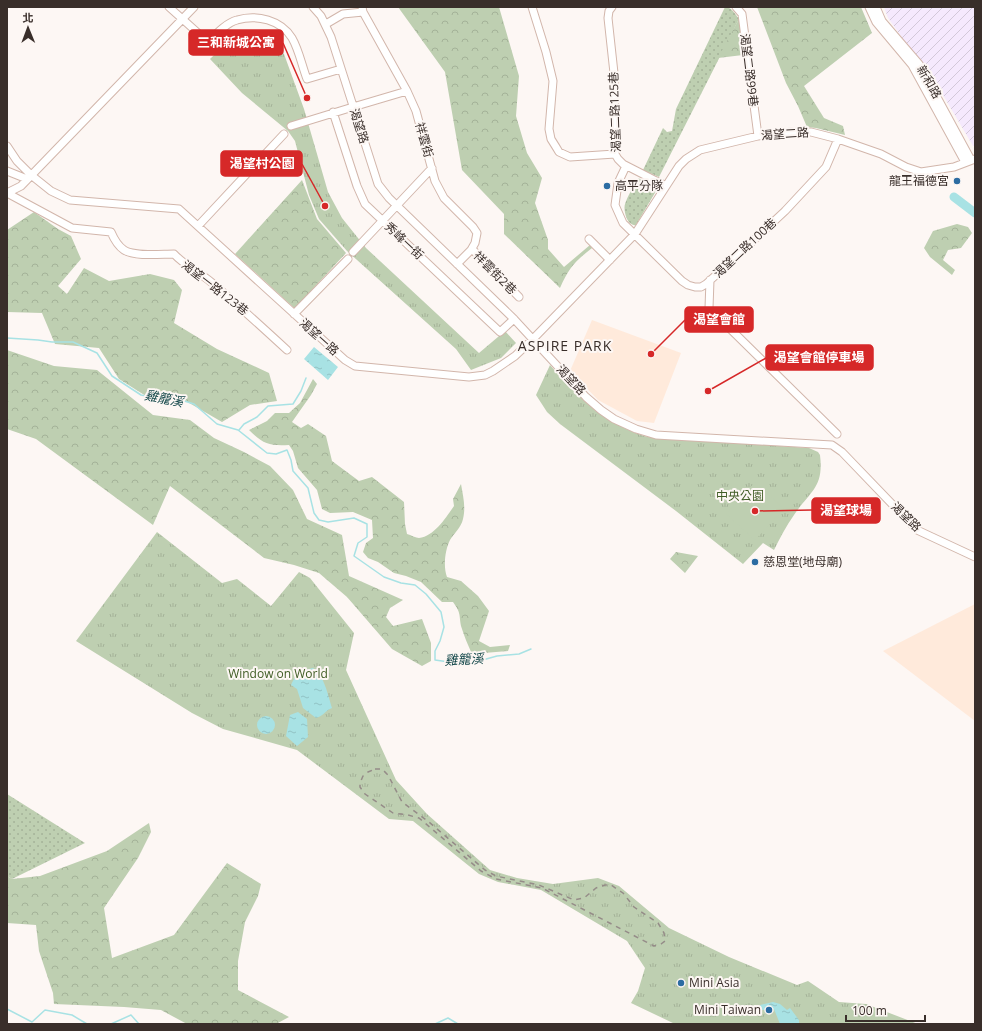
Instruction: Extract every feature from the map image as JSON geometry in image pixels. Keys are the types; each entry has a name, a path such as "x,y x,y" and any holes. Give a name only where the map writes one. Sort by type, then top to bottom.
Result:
{"street":[{"path":"169,7 208,42 224,28 237,20 255,18 272,21 284,28 292,38 307,79 341,69"},
{"path":"7,193 21,186 194,7"},
{"name":"渴望路","path":"313,7 322,16 331,37 378,184 397,206 514,319 582,392 601,410 614,419 636,429 656,435 832,445 842,452 917,530 975,557"},
{"path":"532,7 553,81 549,129 556,148 559,152 570,158 615,154"},
{"name":"渴望二路99巷","path":"736,7 742,14 758,136"},
{"name":"新和路","path":"869,7 876,22 912,65 970,161"},
{"name":"新和路","path":"876,7 882,21 919,64 970,161"},
{"name":"渴望二路125巷","path":"609,8 608,18 614,73 615,154 626,166 666,186"},
{"path":"326,24 343,14 362,9"},
{"name":"祥雲街","path":"362,9 407,91 416,111 435,181 444,198 473,227 477,233 472,249"},
{"path":"291,126 333,112 407,91"},
{"name":"秀峰一街","path":"333,112 357,186 365,204 500,332 514,319"},
{"name":"渴望二路","path":"634,234 679,166 686,159 700,150 758,136 792,132 811,132 838,138 881,154 906,167 921,172 954,167 970,161"},
{"path":"198,226 280,135"},
{"name":"渴望二路100巷","path":"626,166 618,183 616,205 623,223 688,285 701,287 785,211 826,167 838,138"},
{"name":"渴望一路","path":"7,146 29,177 51,191 70,200 177,206 294,314 352,361 355,366 390,366 469,377 485,375 515,356 533,339 634,234"},
{"path":"353,252 432,168"},
{"path":"7,171 29,177"},
{"name":"渴望一路123巷","path":"7,193 72,228 111,232 116,242 124,250 129,252 174,254 182,262 205,277 236,303 287,350"},
{"path":"589,239 610,260"},
{"path":"456,264 472,249"},
{"name":"祥雲街2巷","path":"472,249 519,297"},
{"path":"294,314 348,259"},
{"path":"710,280 709,308 837,434"}],"shaded area":[{"path":"884,7 975,7 975,146 973,146 940,90 888,18"},
{"path":"592,320 681,353 654,423 637,421 598,400 570,371"},
{"path":"975,604 975,721 883,651"}],"green space":[{"path":"398,7 499,7 519,76 516,116 527,153 542,178 535,203 548,240 548,249 564,267 590,245 592,248 573,266 566,275 560,288 504,234 504,214 462,170 445,72"},
{"path":"725,7 731,9 739,19 659,177 643,170 663,128 667,132 672,131 676,109"},
{"path":"757,7 861,7 872,33 804,86 824,118 843,126 845,135 807,127 786,83"},
{"path":"739,19 743,55 718,58"},
{"path":"253,30 270,34 278,42 284,54 304,109 328,192 342,218 366,248 479,353 505,331 516,343 501,358 471,370 456,349 347,251 319,219 309,195 295,141 288,131 242,93 210,59 235,37 247,31"},
{"path":"638,178 654,186 656,191 636,225 633,225 626,218 625,204"},
{"path":"302,180 317,219 346,253 296,307 293,307 235,254"},
{"path":"34,212 58,229 71,236 81,259 58,286 67,294 84,268 109,281 150,274 174,280 182,290 174,323 217,349 269,373 277,401 250,405 222,422 184,400 157,403 119,379 99,348 55,344 42,313 7,312 7,230"},
{"path":"957,224 968,227 972,233 961,248 948,250 943,260 955,270 952,275 930,257 924,248 933,231"},
{"path":"7,350 54,366 97,370 153,415 190,420 214,438 270,466 293,490 307,519 342,535 349,576 403,600 390,608 386,617 393,626 422,619 431,643 431,661 422,666 392,649 347,597 319,573 264,558 170,486 153,525 36,439 7,429"},
{"name":"中央公園","path":"550,365 582,399 607,418 633,432 648,437 809,448 818,452 820,455 821,466 818,482 788,523 774,550 763,543 743,564 676,511 560,424 547,412 536,395"},
{"path":"313,379 317,384 292,422 301,428 308,424 326,436 332,461 359,481 372,477 404,502 407,534 419,538 425,537 435,530 454,506 453,499 461,484 464,502 464,515 461,525 450,540 447,549 445,564 447,577 461,581 478,596 489,611 479,641 490,647 510,645 508,651 472,654 461,626 459,611 453,602 442,602 421,582 394,573 378,562 368,558 363,552 366,543 373,538 372,520 353,512 330,513 322,509 317,490 298,468 293,451 289,445 267,443 258,438 249,430 267,421 275,413 289,413 300,403"},
{"path":"755,482 784,509 755,540 726,514"},
{"name":"Window on World","path":"157,532 222,583 237,579 271,606 299,572 310,578 354,633 346,670 396,780 427,814 490,870 517,878 553,884 598,878 619,886 669,928 729,957 797,985 808,981 839,1002 866,1004 918,1024 675,1024 631,1003 638,991 645,968 627,941 541,890 498,882 479,874 413,821 389,819 297,750 223,729 192,713 76,641"},
{"path":"676,552 698,556 685,573 670,559"},
{"path":"7,794 85,843 12,879 7,876"},
{"path":"149,823 151,832 138,858 104,908 112,958 174,935 227,863 261,884 258,896 245,922 238,961 238,990 289,1017 276,1024 187,1024 161,1010 54,1004 53,993 39,951 36,925 7,923 7,876 12,879 40,876 107,851"}],"water":[{"path":"314,347 338,367 328,380 304,359"},
{"path":"313,668 323,680 332,708 316,718 303,708 297,689 291,685 299,674 305,670"},
{"path":"298,712 307,719 308,737 297,746 286,736 290,715"},
{"path":"262,716 270,716 275,721 273,732 270,734 262,734 257,729 257,721"},
{"path":"773,1002 780,1004 787,1010 790,1008 799,1020 799,1024 780,1024 774,1009 762,1010 760,1005"}],"waterway":[{"path":"954,197 975,213"},
{"name":"雞籠溪","path":"7,338 52,342 73,342 97,353 112,376 141,395 165,400 178,399 194,404 217,424 238,430 267,453 276,454 287,450 293,471 308,488 314,513 319,520 328,522 354,518 367,524 367,537 358,543 354,556 384,577 401,583 415,585 426,594 441,612 444,627 435,651 435,660 449,662 457,660 479,661 497,656 519,654 531,649"},
{"path":"239,430 244,424 257,417 268,406 293,404 301,391 306,378"},
{"path":"7,1009 32,1022 45,1010 72,1015 87,1024"},
{"path":"111,1024 131,1015 139,1024"},
{"path":"435,1024 448,1018 458,1024"}],"railway":[{"path":"375,769 382,769 388,775 402,802 429,822 485,870 496,876 539,885 574,900 584,898 596,888 611,885 623,893 634,907 658,923 664,933 665,941 654,946 542,888 496,879 481,871 419,818 393,813 365,794 360,787 360,783 363,776 375,769"}],"place":[{"name":"三和新城公寓","path":"307,98"},
{"name":"龍王福德宮","path":"957,181"},
{"name":"高平分隊","path":"607,186"},
{"name":"渴望村公園","path":"325,206"},
{"name":"渴望會館","path":"651,354"},
{"name":"渴望會館停車場","path":"708,391"},
{"name":"渴望球場","path":"755,511"},
{"name":"慈恩堂(地母廟)","path":"755,562"},
{"name":"Mini Asia","path":"681,983"},
{"name":"Mini Taiwan","path":"769,1010"}],"district":[{"name":"ASPIRE PARK","path":"565,346"}]}
